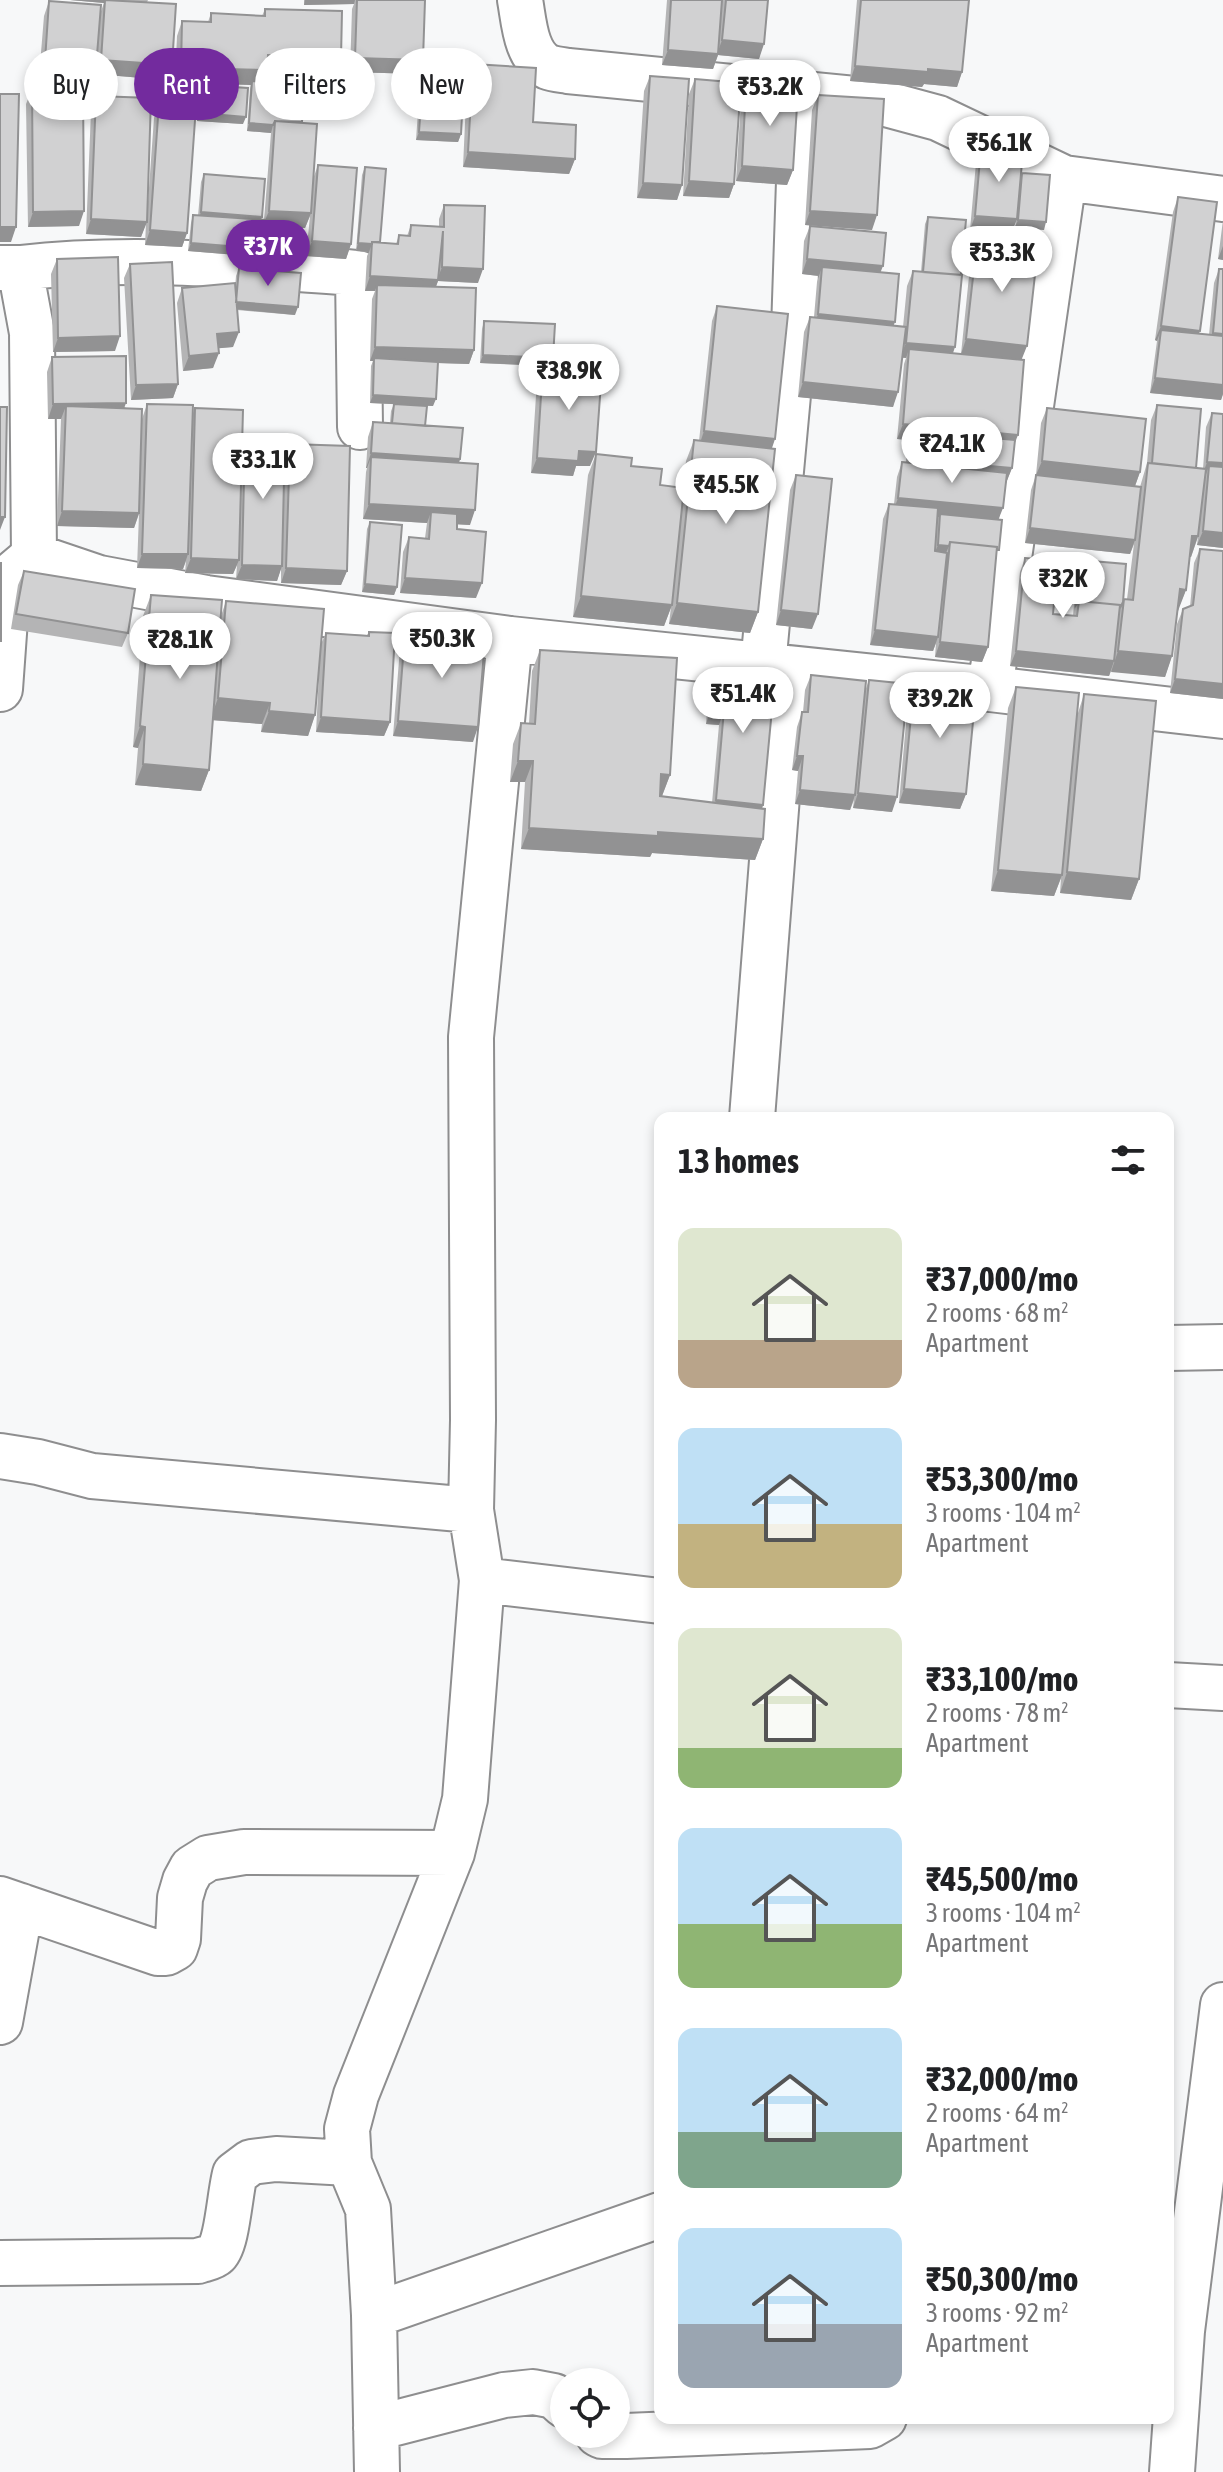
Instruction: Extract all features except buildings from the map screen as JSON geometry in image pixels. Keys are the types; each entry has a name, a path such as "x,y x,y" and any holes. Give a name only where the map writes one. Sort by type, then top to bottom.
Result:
{"street":[{"path":"520,0 528,41 547,67 875,101 938,118 1064,178 1223,199"},
{"path":"752,1112 794,330 802,92"},
{"path":"990,689 1064,178"},
{"path":"34,556 32,333 10,268 66,262 162,260 358,273 360,427"},
{"path":"34,556 99,578 206,598 510,639 1223,716"},
{"path":"0,689 8,578 34,556"},
{"path":"377,2472 368,2209 349,2163 347,2129 356,2095 452,1853 465,1799 482,1580 471,1510 471,1037 510,639"},
{"path":"1174,1348 1223,1347"},
{"path":"0,1456 92,1476 471,1510"},
{"path":"482,1580 654,1600"},
{"path":"1174,1685 1223,1688"},
{"path":"0,2022 10,1902 158,1953 166,1953 175,1948 178,1939 180,1898 185,1881 192,1868 208,1858 244,1852 452,1853"},
{"path":"1183,2471 1180,2245 1223,2011"},
{"path":"0,2263 198,2261 216,2254 225,2239 229,2197 235,2174 251,2162 276,2159 349,2163"},
{"path":"374,2315 654,2217"},
{"path":"376,2428 504,2395 533,2392 550,2395"},
{"path":"630,2436 874,2424"}]}
